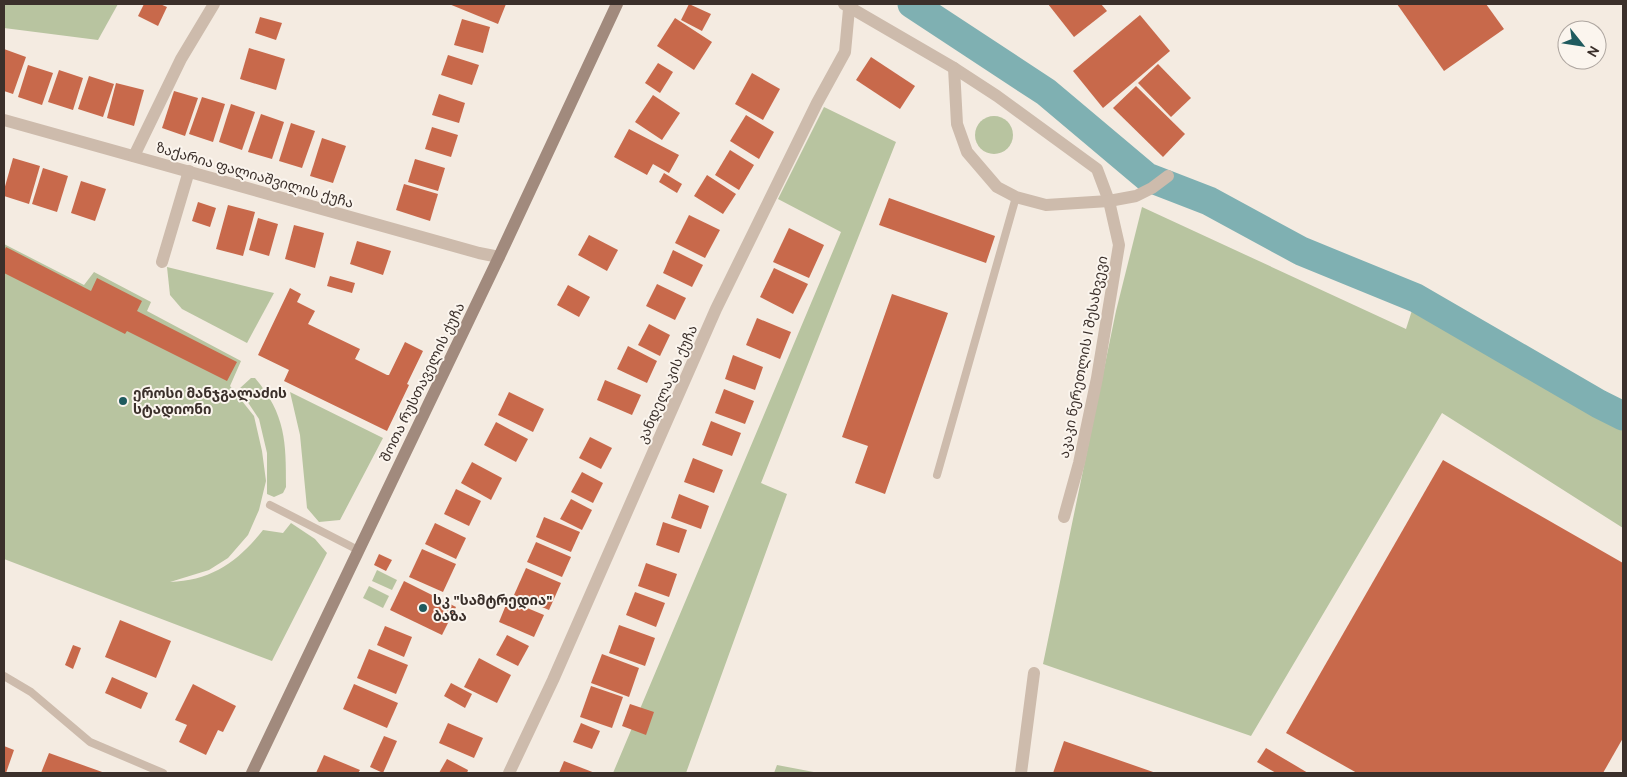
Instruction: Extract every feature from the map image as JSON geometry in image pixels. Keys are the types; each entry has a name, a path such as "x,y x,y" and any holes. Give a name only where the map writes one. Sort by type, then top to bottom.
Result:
{"street":[{"path":"134,156 181,59 214,4"},
{"name":"შოთა რუსთაველის ქუჩა","path":"252,773 499,257 617,4"},
{"name":"აკაკი წერეთლის I შესახვევი","path":"846,6 954,68 997,96 1097,169 1110,201 1119,245 1079,463 1064,517"},
{"name":"კანდელაკის ქუჩა","path":"509,773 553,680 716,309 817,103 845,52 846,6"},
{"path":"954,68 957,124 967,152 997,187 1016,197 1046,205 1110,201 1136,196 1152,188 1168,176"},
{"name":"ზაქარია ფალიაშვილის ქუჩა","path":"4,120 499,257"},
{"path":"162,262 189,171"},
{"path":"1021,773 1034,673"}],"lane":[{"path":"937,475 1016,197"},
{"path":"270,505 358,550"},
{"path":"4,676 31,692 90,742 163,773"}],"green space":[{"path":"4,4 118,4 98,40 4,28"},
{"path":"824,107 896,142 761,483 787,494 686,773 613,773 841,232 778,199"},
{"path":"994,116 1007,122 1013,135 1007,148 994,154 981,148 975,135 981,122"},
{"path":"1142,207 1406,329 1416,298 1623,416 1623,528 1442,413 1251,736 1043,664 1116,311"},
{"name":"ეროსი მანჯგალაძის სტადიონი","path":"4,244 84,285 94,272 151,302 147,311 241,361 230,386 254,416 262,451 266,481 259,510 248,535 228,558 209,570 170,582 198,578 223,567 244,551 263,530 283,533 291,523 315,539 327,553 272,661 4,559"},
{"path":"167,267 274,293 247,343 182,309 170,295"},
{"path":"251,378 255,378 273,404 282,430 286,456 286,487 283,493 274,497 267,494 267,453 259,419 239,389"},
{"path":"290,392 383,438 340,520 319,522 307,508 300,435"},
{"path":"377,570 397,580 392,590 372,581"},
{"path":"369,586 389,596 383,608 363,598"},
{"path":"777,765 819,773 774,773"}],"building":[{"path":"144,4 160,4 167,7 158,26 138,16"},
{"path":"449,4 506,4 498,24"},
{"path":"689,4 711,14 702,31 681,20"},
{"path":"1048,4 1101,4 1107,11 1074,37"},
{"path":"1397,4 1486,4 1504,29 1444,71"},
{"path":"1140,15 1170,51 1103,108 1073,71"},
{"path":"260,17 282,23 276,40 255,33"},
{"path":"675,18 712,42 694,70 657,46"},
{"path":"462,19 490,27 483,53 454,45"},
{"path":"249,48 285,59 276,90 240,79"},
{"path":"4,49 26,57 13,94 4,91"},
{"path":"448,55 479,65 472,85 441,75"},
{"path":"871,57 915,86 900,109 856,80"},
{"path":"658,63 673,72 660,93 645,83"},
{"path":"1158,64 1191,98 1171,117 1138,83"},
{"path":"28,65 53,73 42,105 18,97"},
{"path":"59,70 83,78 73,110 48,102"},
{"path":"752,73 780,89 763,120 735,104"},
{"path":"89,76 114,84 103,117 78,109"},
{"path":"116,83 144,90 134,126 107,118"},
{"path":"1136,86 1185,134 1163,157 1113,108"},
{"path":"174,91 198,98 185,136 162,128"},
{"path":"439,94 465,103 459,123 432,115"},
{"path":"653,95 680,113 662,140 635,122"},
{"path":"202,97 225,104 213,142 189,134"},
{"path":"231,104 255,112 242,150 219,142"},
{"path":"261,114 284,122 272,159 248,152"},
{"path":"746,115 774,132 759,159 730,141"},
{"path":"291,123 315,131 302,168 279,161"},
{"path":"432,127 458,135 451,157 425,149"},
{"path":"629,129 679,155 669,173 653,164 647,175 614,157"},
{"path":"322,138 346,146 333,183 310,176"},
{"path":"730,150 754,165 739,190 715,175"},
{"path":"13,158 40,166 29,204 4,196"},
{"path":"415,159 445,168 438,191 408,182"},
{"path":"43,168 68,176 57,212 32,204"},
{"path":"664,173 682,184 677,193 659,182"},
{"path":"707,175 736,194 723,214 694,196"},
{"path":"81,181 106,189 95,221 71,213"},
{"path":"404,184 438,194 430,221 396,210"},
{"path":"889,198 995,236 986,263 879,225"},
{"path":"198,202 216,208 210,227 192,221"},
{"path":"228,205 255,212 243,256 216,249"},
{"path":"689,215 720,230 705,258 675,243"},
{"path":"258,218 278,224 269,256 249,250"},
{"path":"294,225 324,233 315,268 285,259"},
{"path":"789,228 824,245 809,278 773,262"},
{"path":"589,235 618,250 607,271 578,255"},
{"path":"357,241 391,251 383,275 350,264"},
{"path":"6,247 91,291 97,278 142,301 137,311 237,362 227,381 127,331 125,334 4,273 4,251"},
{"path":"673,250 703,265 692,287 663,273"},
{"path":"774,268 808,284 793,314 760,297"},
{"path":"330,276 355,283 352,293 327,286"},
{"path":"657,284 686,298 675,320 646,306"},
{"path":"568,285 590,297 579,317 557,305"},
{"path":"290,288 301,294 297,302 315,311 308,324 360,349 355,359 387,375 389,375 405,342 423,351 387,431 284,381 289,370 258,355"},
{"path":"892,294 948,313 885,494 855,483 868,446 842,437"},
{"path":"757,318 791,332 780,359 746,345"},
{"path":"649,324 670,335 660,356 638,345"},
{"path":"628,346 657,361 647,383 617,369"},
{"path":"733,355 763,367 755,390 725,379"},
{"path":"605,380 641,395 632,415 597,400"},
{"path":"724,389 754,401 745,424 715,413"},
{"path":"509,392 544,409 533,432 498,415"},
{"path":"711,421 741,433 732,456 702,445"},
{"path":"496,422 528,439 516,462 484,445"},
{"path":"590,437 612,448 601,469 579,458"},
{"path":"693,458 723,470 714,493 684,482"},
{"path":"1443,460 1623,563 1623,738 1603,773 1357,773 1286,733"},
{"path":"472,462 502,478 491,500 461,483"},
{"path":"582,472 603,483 593,503 571,492"},
{"path":"456,489 481,501 469,526 444,514"},
{"path":"679,494 709,506 701,529 671,518"},
{"path":"571,499 592,510 582,530 560,519"},
{"path":"544,517 580,532 571,552 536,537"},
{"path":"663,522 687,530 679,553 656,545"},
{"path":"435,523 466,538 456,559 425,544"},
{"path":"536,542 571,557 562,577 527,562"},
{"path":"422,549 456,564 443,592 409,577"},
{"path":"379,554 392,560 386,571 374,565"},
{"path":"646,563 677,574 669,597 638,586"},
{"path":"526,568 561,583 549,610 514,595"},
{"name":"სკ \"სამტრედია\" ბაზა","path":"404,581 456,607 442,635 390,610"},
{"path":"635,592 665,603 656,627 626,615"},
{"path":"508,600 544,615 534,637 499,622"},
{"path":"120,620 171,641 156,678 105,657"},
{"path":"619,625 655,638 645,666 609,653"},
{"path":"385,626 412,637 404,657 377,645"},
{"path":"507,635 529,646 518,666 496,655"},
{"path":"73,645 81,648 73,669 65,665"},
{"path":"369,649 408,665 396,694 357,678"},
{"path":"602,654 639,668 629,697 591,683"},
{"path":"479,658 511,675 497,703 464,687"},
{"path":"112,677 148,693 141,709 105,693"},
{"path":"451,683 472,694 465,708 444,696"},
{"path":"193,684 236,706 223,732 218,730 206,755 179,742 187,725 175,720"},
{"path":"354,684 398,703 387,728 343,709"},
{"path":"591,686 623,697 612,728 580,717"},
{"path":"630,704 654,712 646,735 622,726"},
{"path":"448,723 483,738 474,758 439,743"},
{"path":"581,723 600,731 592,749 573,742"},
{"path":"384,736 397,741 383,773 370,767"},
{"path":"1064,741 1156,773 1053,773"},
{"path":"4,746 14,750 6,773 4,773"},
{"path":"1266,748 1308,773 1276,773 1257,762"},
{"path":"49,753 105,773 41,773"},
{"path":"324,755 360,770 358,773 316,773"},
{"path":"447,759 468,770 467,773 439,773"},
{"path":"564,761 595,773 559,773"}],"waterway":[{"path":"912,4 1046,92 1147,177 1209,201 1301,251 1416,298 1623,416"}],"place":[{"name":"ეროსი მანჯგალაძის სტადიონი","path":"123,401"},
{"name":"სკ \"სამტრედია\" ბაზა","path":"423,608"}]}
